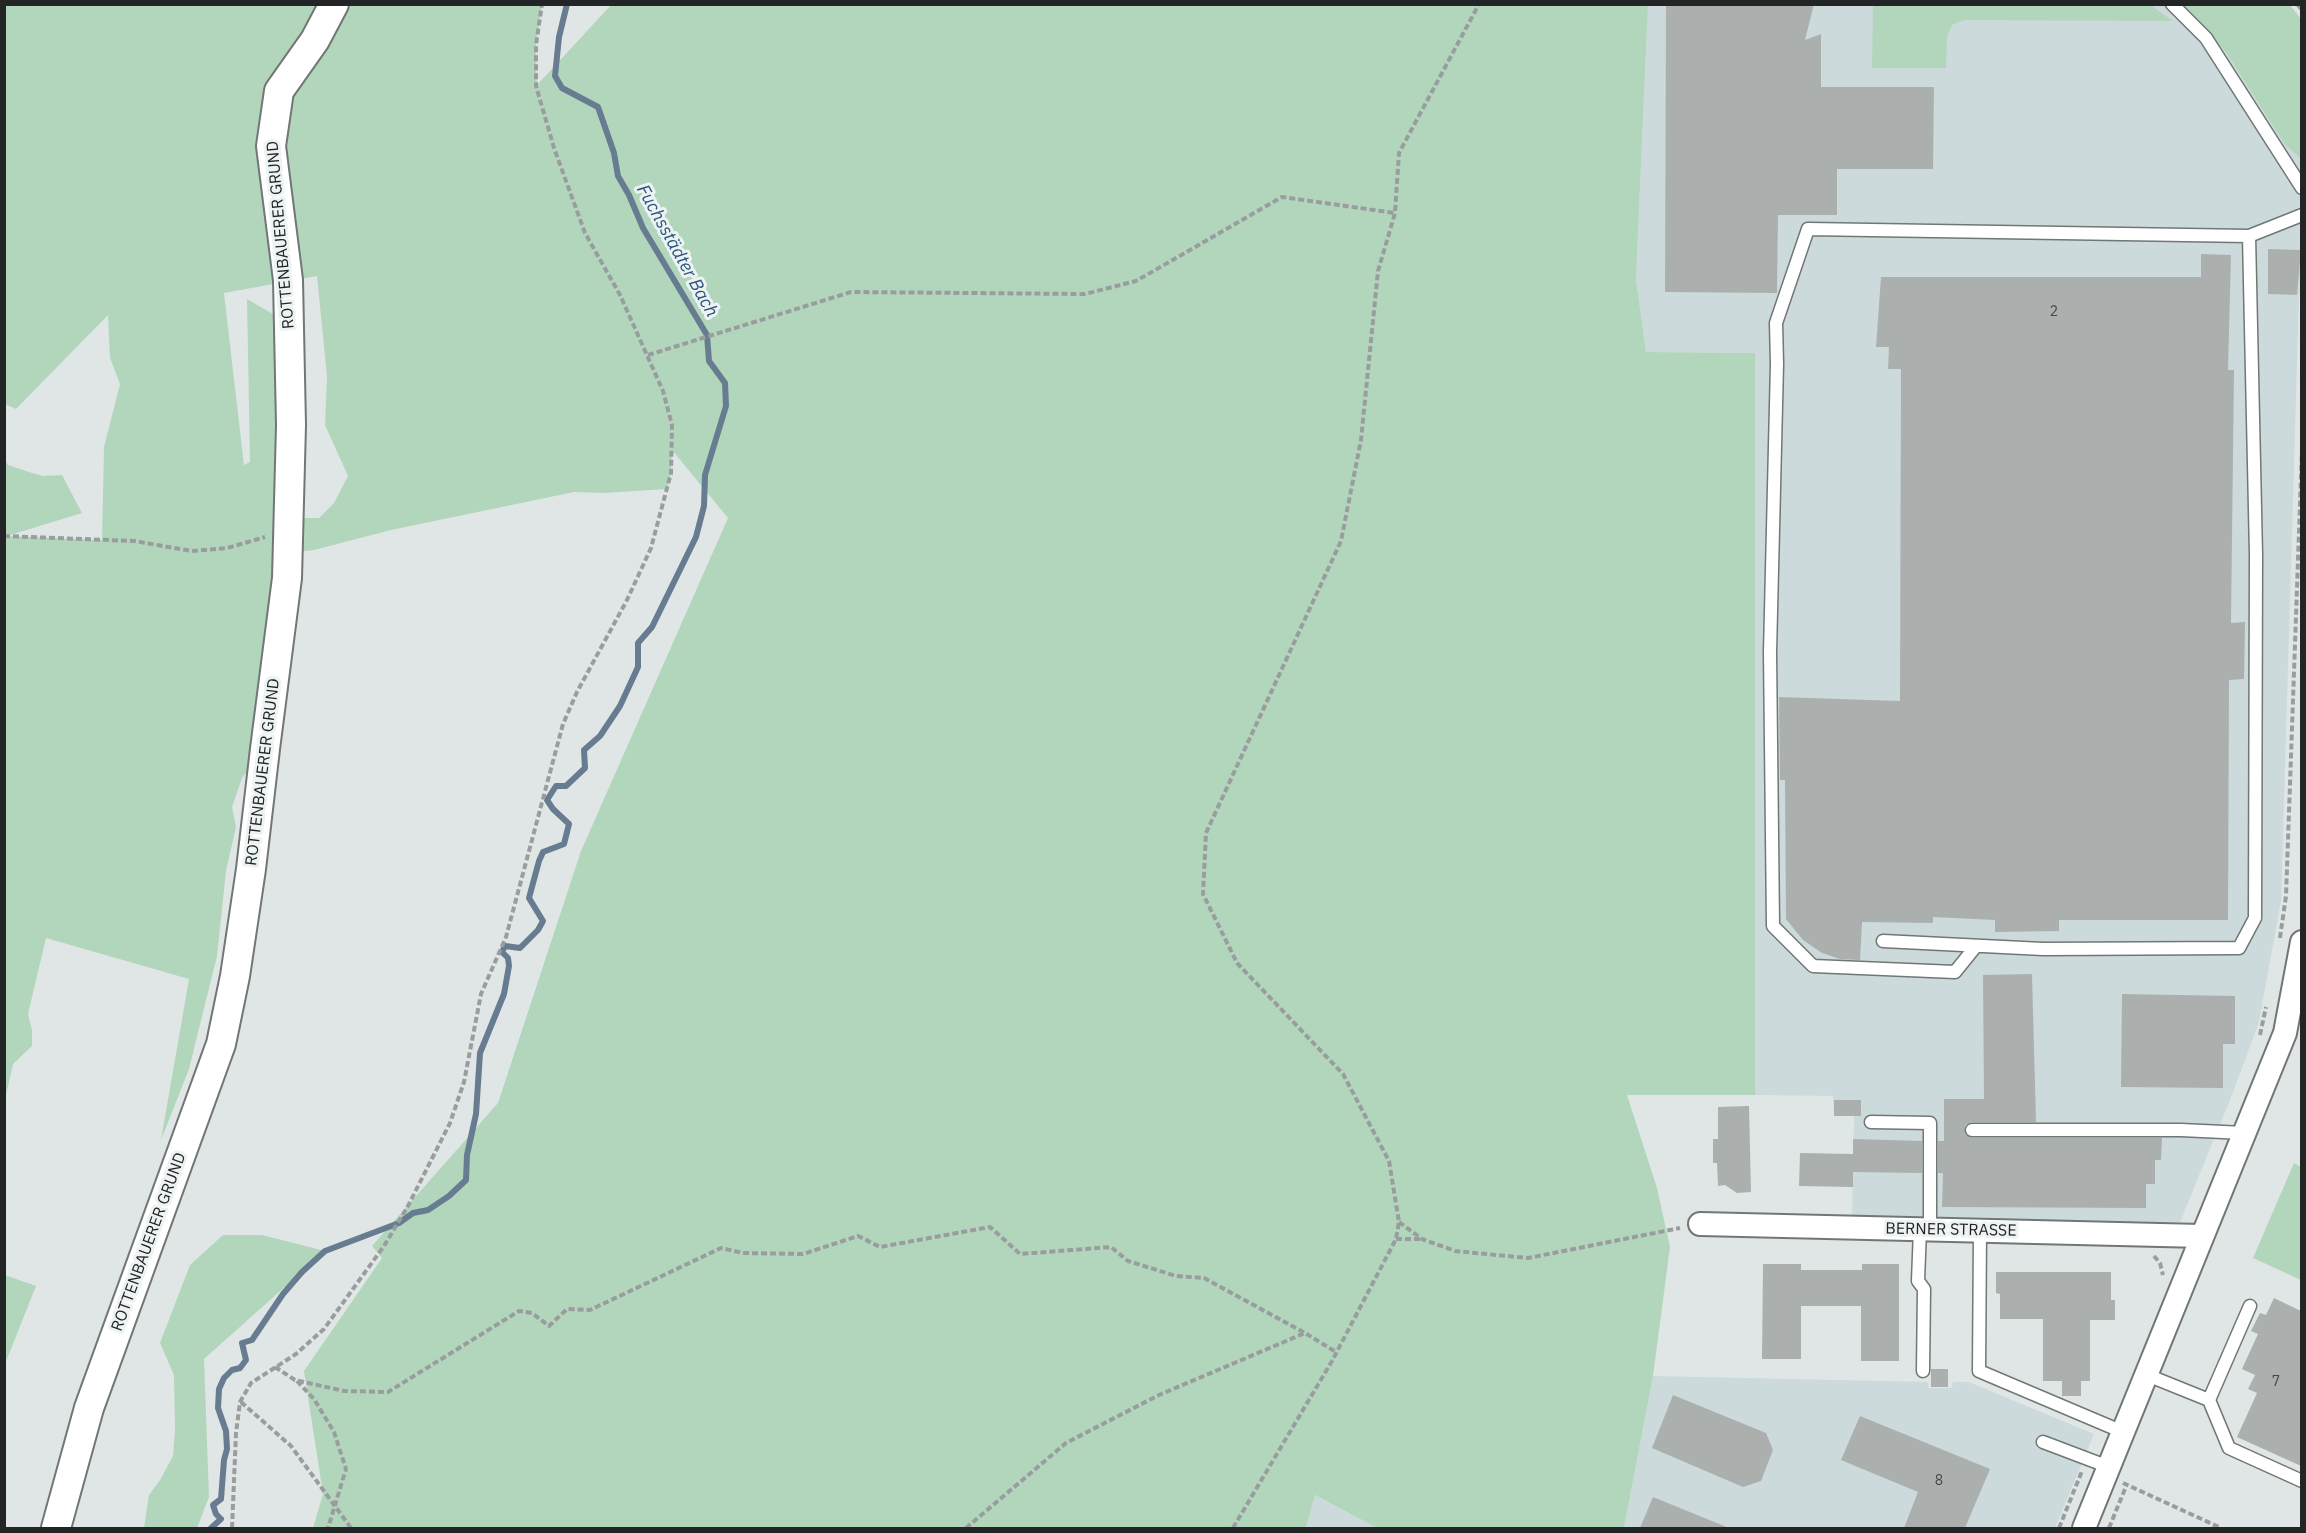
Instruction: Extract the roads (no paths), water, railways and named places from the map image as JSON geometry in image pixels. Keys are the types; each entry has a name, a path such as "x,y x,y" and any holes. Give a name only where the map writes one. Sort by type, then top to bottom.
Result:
{"street":[{"name":"ROTTENBAUERER GRUND","path":"56,1528 89,1408 221,1044 235,976 251,869 287,578 291,425 288,280 271,146 279,91 315,40 334,4"},
{"path":"2084,1528 2285,1033 2301,956"},
{"name":"BERNER STRASSE","path":"1700,1224 2202,1236"}],"lane":[{"path":"2172,4 2206,38 2301,188"},
{"path":"1976,946 1955,972 1813,966 1773,926 1770,652 1776,323 1808,229 2248,236 2301,215"},
{"path":"1883,941 2043,949 2239,948 2255,918 2256,555 2248,236"},
{"path":"1871,1122 1930,1123 1925,1229 1918,1281 1924,1289 1923,1371"},
{"path":"1972,1130 2181,1130 2244,1133"},
{"path":"1980,1231 1979,1371 2123,1432"},
{"path":"2209,1400 2250,1306"},
{"path":"2147,1375 2209,1400 2229,1448 2301,1481"},
{"path":"2043,1442 2086,1459 2108,1471"}],"waterway":[{"name":"Fuchsstädter Bach","path":"211,1528 221,1519 216,1514 213,1505 221,1499 227,1449 226,1431 218,1408 219,1389 224,1378 232,1370 240,1368 246,1360 242,1343 252,1340 283,1294 325,1251 399,1223 413,1213 428,1210 449,1196 466,1180 467,1155 476,1114 480,1053 504,994 509,966 508,958 502,952 505,946 520,948 538,930 543,921 529,898 543,852 564,844 569,824 547,800 556,786 566,786 585,768 584,750 600,736 620,706 638,667 638,643 652,627 696,537 704,506 705,475 726,406 725,383 709,361 707,335 643,228 618,176 614,153 598,107 562,88 555,76 559,37 567,4"}]}
